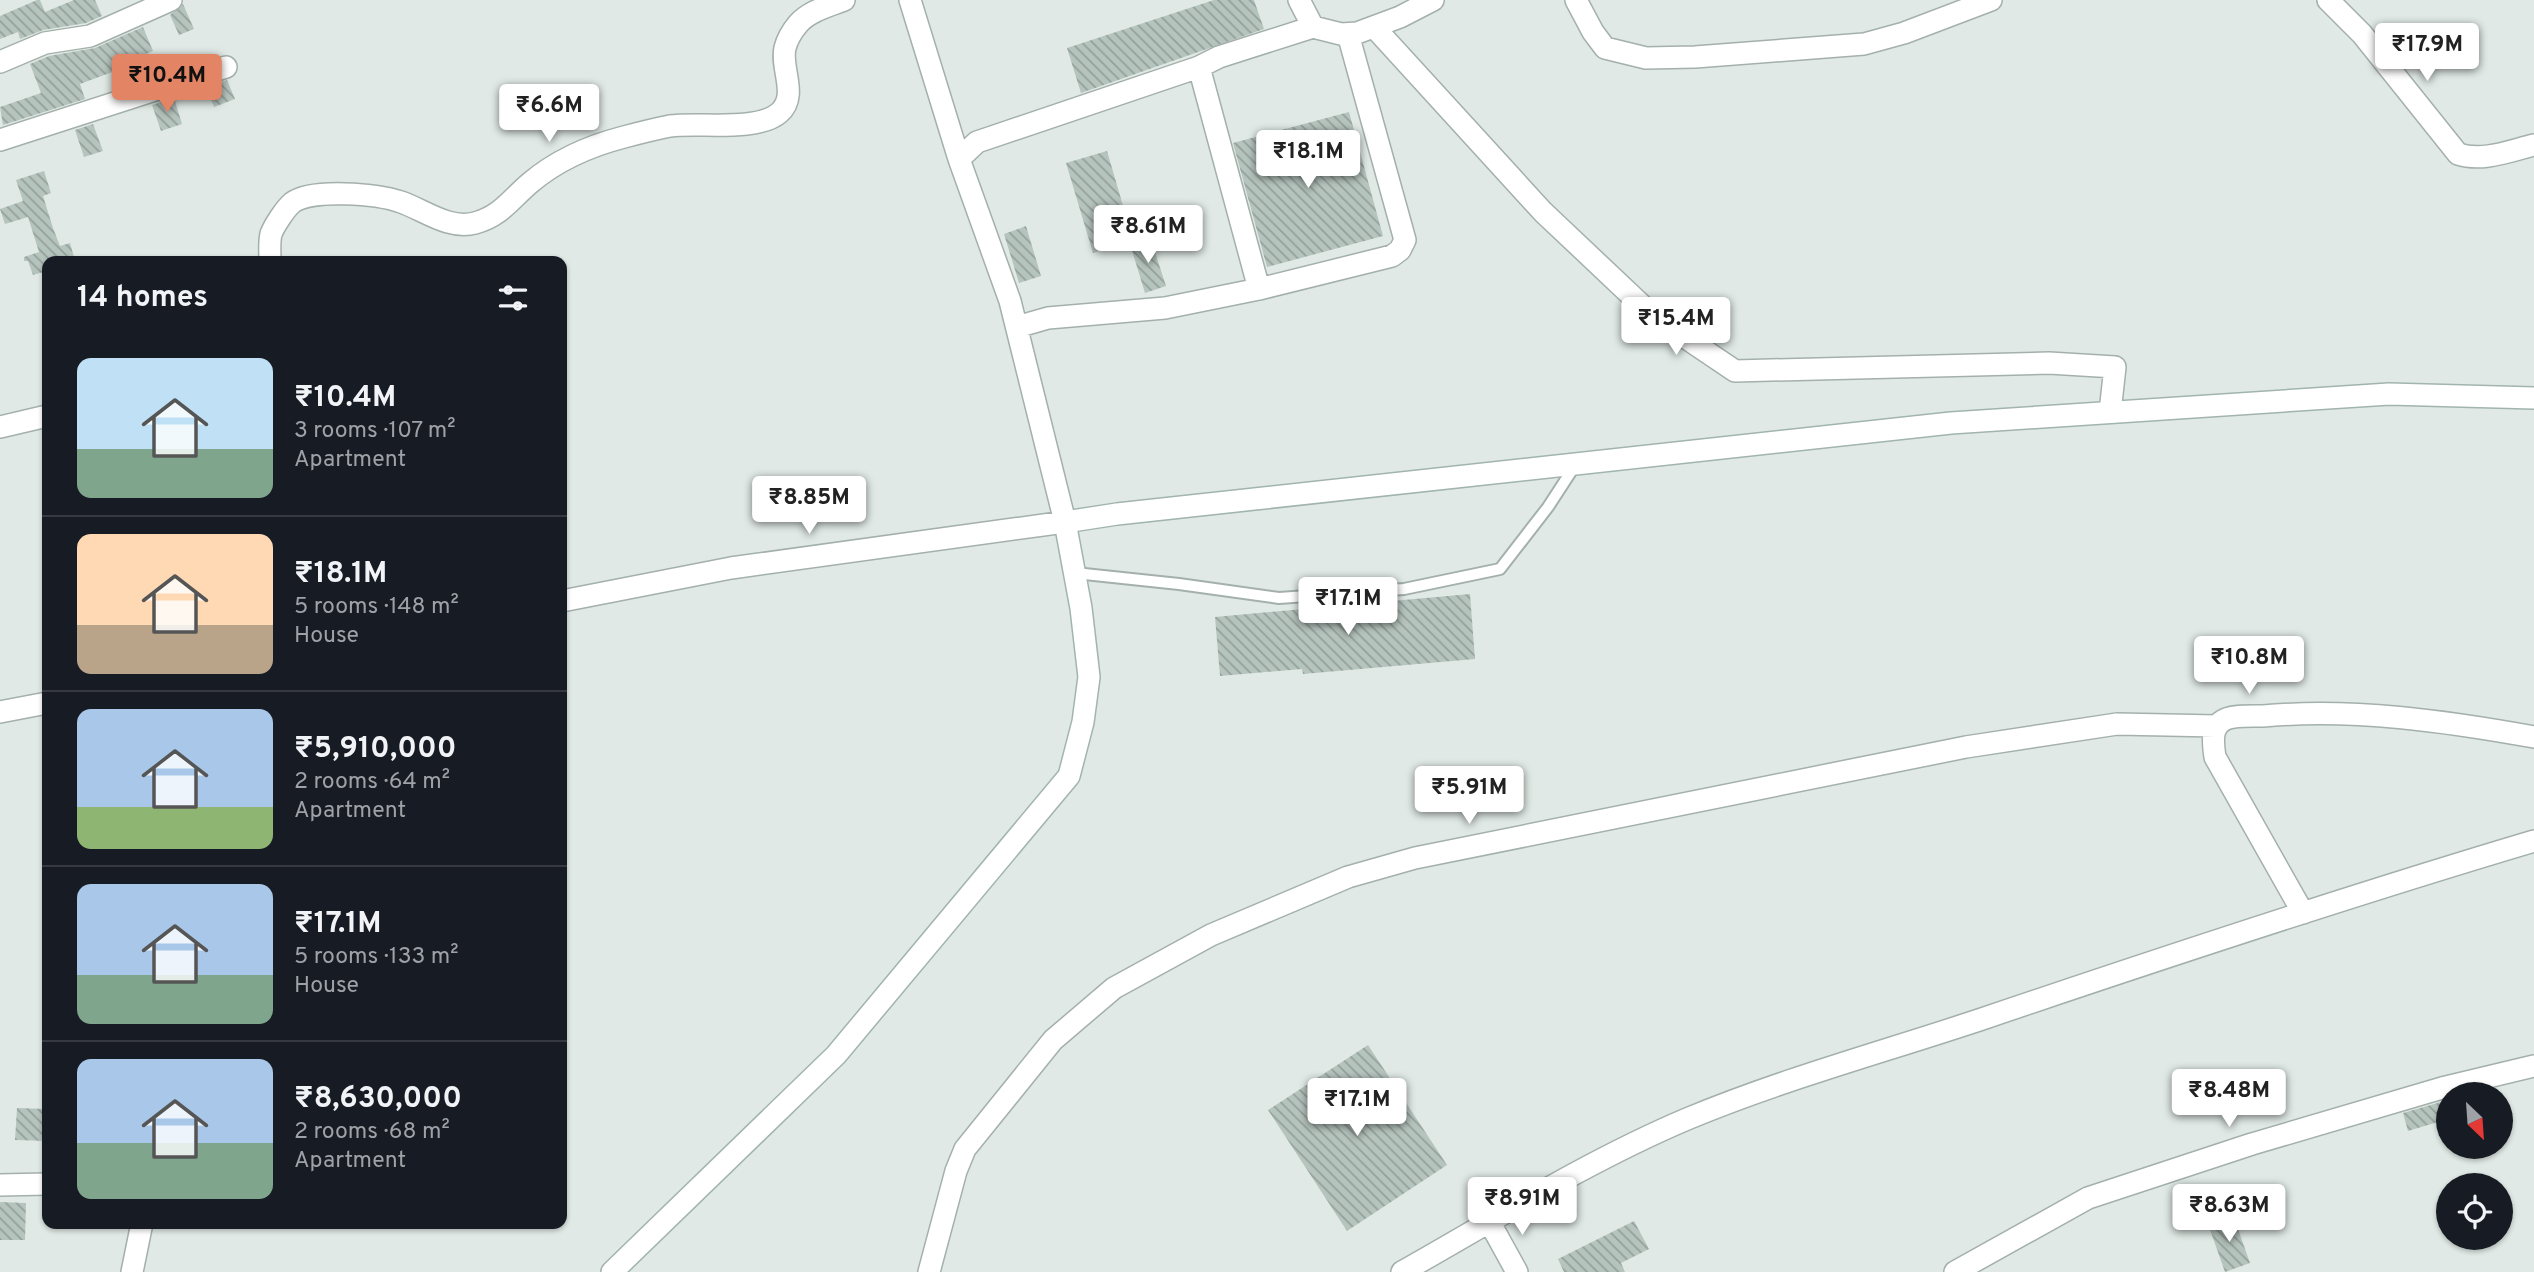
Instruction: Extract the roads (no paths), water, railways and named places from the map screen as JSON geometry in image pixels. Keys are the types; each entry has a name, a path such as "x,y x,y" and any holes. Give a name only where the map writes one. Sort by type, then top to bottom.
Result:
{"street":[{"path":"0,62 45,43 90,36 171,0"},
{"path":"270,256 271,234 286,211 292,203 315,195 354,195 399,201 464,226 485,220 508,206 529,184 569,155 620,138 671,126 740,124 767,120 780,113 789,93 785,48 799,23 814,12 844,0"},
{"path":"612,1272 836,1055 1069,776 1083,722 1089,677 1075,573 1065,523 1010,302 959,159 909,0"},
{"path":"1299,0 1313,27"},
{"path":"959,159 977,142 1199,67 1219,57 1313,27 1348,34 1357,33 1433,0"},
{"path":"1576,0 1592,32 1605,48 1646,58 1658,58 1864,44 1903,33 1992,0"},
{"path":"2328,0 2362,34 2458,154 2471,158 2487,157 2534,145"},
{"path":"1374,27 1553,221 1652,315 1735,371 2049,363 2115,367 2110,412"},
{"path":"1017,327 1048,318 1165,307 1259,289 1392,256 1400,250 1405,240 1348,34"},
{"path":"1199,67 1259,289"},
{"path":"0,140 226,68"},
{"path":"567,600 732,568 1117,514 1951,423 2389,394 2534,398"},
{"path":"0,427 42,417"},
{"path":"0,712 42,704"},
{"path":"2303,913 2215,757 2213,743 2217,726 2226,719 2288,713 2366,713 2534,737"},
{"path":"929,1272 956,1171 965,1149 1054,1040 1114,988 1211,935 1348,877 1415,858 1966,747 2117,724 2217,726"},
{"path":"1402,1272 1599,1159 1759,1090 2303,913 2534,841"},
{"path":"1955,1272 2088,1198 2252,1144 2442,1088 2534,1066"},
{"path":"0,1185 42,1184"},
{"path":"1490,1223 1517,1272"},
{"path":"132,1272 141,1229"}],"lane":[{"path":"1075,573 1179,583 1279,598 1404,589 1500,569 1548,508 1576,464"}]}
